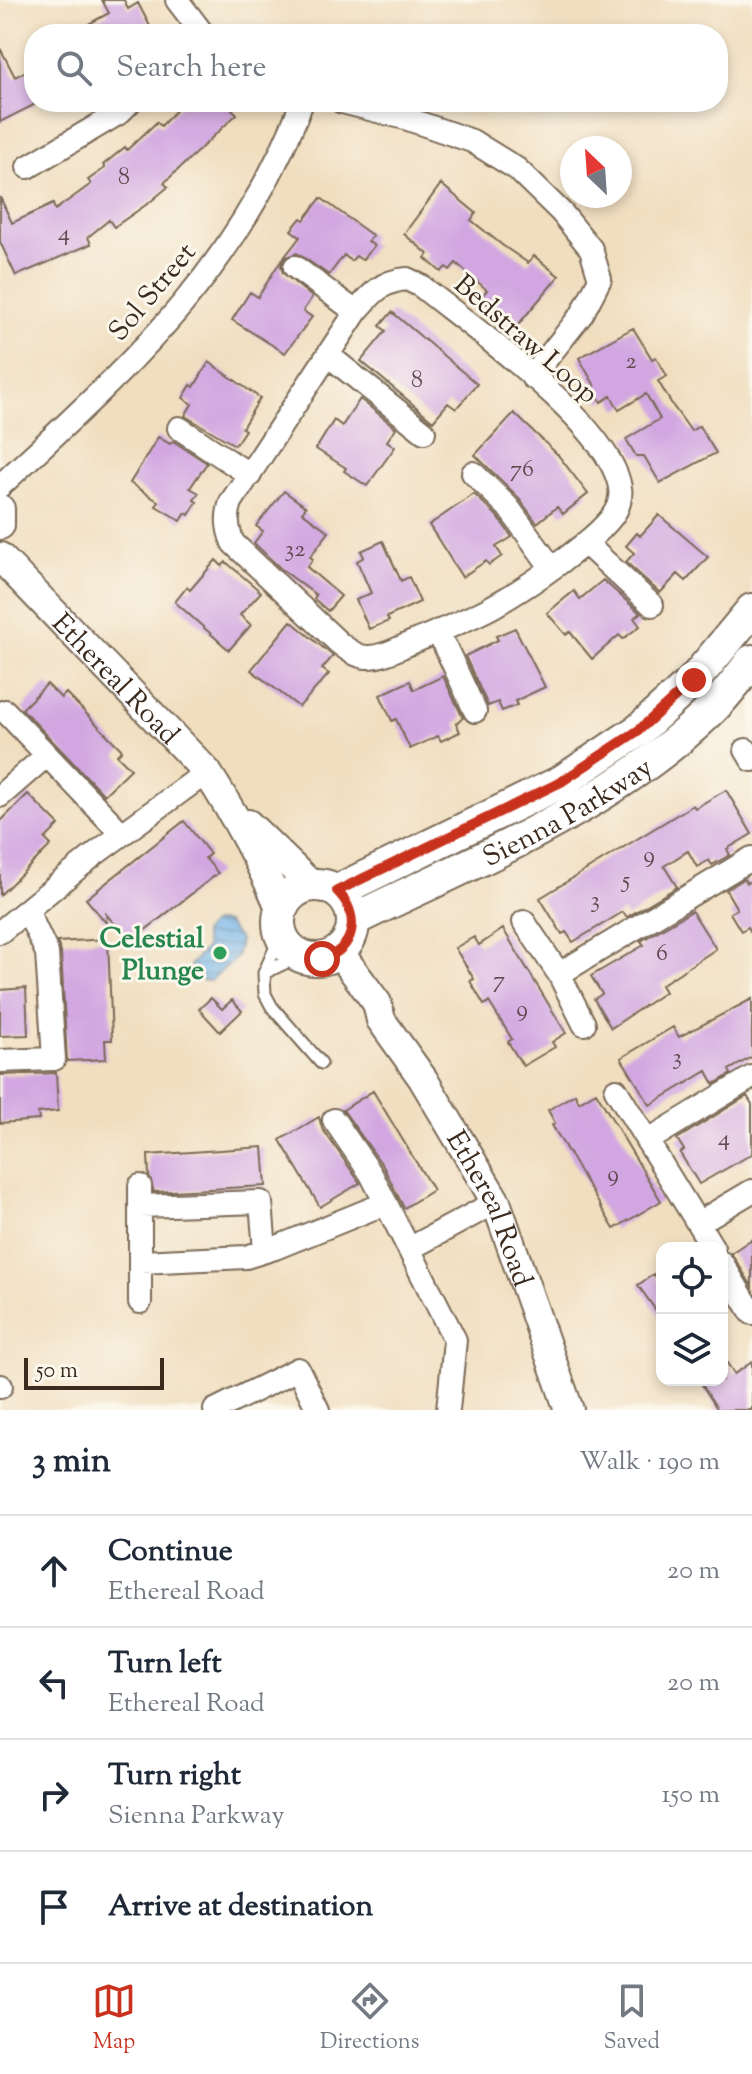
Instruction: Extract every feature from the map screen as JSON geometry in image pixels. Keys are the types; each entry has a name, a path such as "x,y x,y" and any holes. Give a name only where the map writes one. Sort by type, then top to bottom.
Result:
{"main road":[{"name":"Sienna Parkway","path":"324,888 561,782 639,730 694,680 752,610"},
{"name":"Sienna Parkway","path":"353,920 601,797 664,752 711,711 752,661"},
{"name":"Ethereal Road","path":"324,888 346,899 353,920"},
{"path":"324,888 293,893 303,941 350,937 353,920"}],"street":[{"path":"177,0 194,24"},
{"path":"28,167 120,112"},
{"name":"Sol Street","path":"0,486 144,350 198,289 249,215 298,112"},
{"path":"381,112 472,141 517,169 562,213 591,249 600,279 582,314 532,377"},
{"path":"295,267 356,312"},
{"name":"Bedstraw Loop","path":"407,279 421,286 532,377 585,428 616,474 620,489 619,505 610,519 585,543 500,602 382,654 366,657 351,652 339,643 233,543 227,515 231,502 356,312 375,289 391,280 407,279"},
{"path":"328,355 424,432"},
{"path":"179,428 250,475"},
{"path":"473,473 508,507 551,567"},
{"path":"0,509 0,525"},
{"path":"585,543 652,605"},
{"name":"Ethereal Road","path":"0,557 207,772 228,804 303,941 368,1013 381,1020 423,1079 496,1202 569,1410"},
{"path":"438,631 475,711"},
{"path":"5,711 122,834"},
{"path":"0,796 47,755"},
{"path":"0,932 122,834 207,772"},
{"name":"Ethereal Road","path":"228,804 324,888"},
{"path":"559,974 752,858"},
{"path":"0,1061 54,1059 47,953 27,910"},
{"path":"524,922 559,974 584,1024"},
{"path":"647,1141 752,1077"},
{"path":"616,1090 709,1242"},
{"path":"334,1120 371,1174 455,1340 448,1410"},
{"path":"698,1223 752,1191"},
{"path":"140,1302 140,1196 261,1202 265,1251"},
{"path":"409,1249 496,1202"},
{"path":"140,1262 246,1257 386,1203"},
{"path":"728,1273 752,1313"},
{"path":"215,1410 251,1402 298,1369 318,1410"}],"lane":[{"path":"264,973 303,941"},
{"path":"264,973 291,960 303,941"},
{"path":"264,973 265,994 272,1007 321,1063"}],"water":[{"name":"Celestial Plunge","path":"226,923 240,941 236,958 210,981 192,979 190,965 206,948 203,933 211,924"}],"building":[{"path":"102,0 124,0 128,9 138,3 149,24 89,24 109,13"},
{"path":"0,48 15,77 24,72 24,110 0,122"},
{"path":"174,112 237,114 164,183 168,187 150,202 114,227 109,220 88,237 91,244 16,276 0,242 0,197 12,223 53,204 55,210 91,184 88,180 125,147 127,150 157,122 161,126"},
{"path":"441,184 476,213 471,220 502,245 528,263 534,256 559,276 518,325 480,298 487,290 456,263 450,270 446,267 441,272 425,258 428,254 404,234"},
{"path":"321,198 373,236 368,241 374,246 362,260 356,256 351,261 344,255 329,275 297,253 284,258 281,266 283,273 312,297 303,311 312,317 285,353 232,320 250,292 258,297 276,268 300,237 291,230 301,218 304,220"},
{"path":"392,312 477,384 456,409 448,403 433,421 361,361 386,331 380,326"},
{"path":"633,328 652,359 656,357 667,376 658,381 673,406 691,431 699,426 716,453 660,483 644,456 636,456 626,439 660,419 646,394 619,410 611,396 601,402 579,358"},
{"path":"209,362 260,398 235,445 185,416 192,404 183,398 191,385 194,387"},
{"path":"360,399 396,428 387,441 395,447 367,486 316,449 334,420 342,426"},
{"path":"514,413 558,455 588,494 563,514 557,507 537,523 518,497 475,455"},
{"path":"158,437 170,444 173,441 207,463 190,488 199,493 194,500 197,502 181,521 156,506 159,502 130,483"},
{"path":"284,491 306,507 302,512 329,532 310,557 313,559 307,567 341,596 328,611 314,599 316,595 280,568 254,543 263,531 256,526"},
{"path":"474,494 497,516 512,537 496,547 502,556 489,565 486,561 462,577 429,525"},
{"path":"659,515 708,557 686,581 678,574 660,593 626,562 634,553 626,546"},
{"path":"383,541 401,581 409,577 420,602 369,629 356,600 371,593 357,561 364,557 361,551"},
{"path":"216,560 222,566 226,562 261,592 240,615 251,625 229,650 175,602"},
{"path":"603,580 640,613 634,618 640,626 623,639 619,635 592,659 570,632 566,635 547,613 574,591 580,599"},
{"path":"291,621 333,656 322,669 329,674 299,707 251,670"},
{"path":"515,628 545,687 502,711 498,702 488,706 465,656"},
{"path":"443,676 463,718 456,723 460,732 441,741 438,736 410,749 380,695 410,681 414,690"},
{"path":"47,684 61,698 66,693 122,750 117,755 131,769 104,795 22,709"},
{"path":"726,790 752,834 727,849 730,855 712,865 709,860 697,867 688,851 664,866 677,887 627,917 623,912 573,942 566,932 562,934 540,898 693,805 695,808"},
{"path":"28,794 59,825 45,839 51,845 0,895 0,822"},
{"path":"184,821 210,854 205,858 218,873 130,942 106,914 107,924 86,899"},
{"path":"744,879 747,883 752,880 752,934 748,927 741,931 730,913 737,909 726,890"},
{"path":"692,911 716,949 661,985 665,992 611,1028 594,999 602,994 591,976 644,945 641,941"},
{"path":"503,929 566,1033 552,1042 555,1047 523,1066 508,1042 512,1039 489,1002 484,1005 470,981 474,979 455,948 474,937 479,945"},
{"path":"108,939 112,1040 105,1040 106,1059 67,1061 61,952 57,942"},
{"path":"26,988 28,1035 0,1036 0,990"},
{"path":"211,998 222,1009 232,1000 242,1011 220,1032 199,1009"},
{"path":"752,999 752,1057 729,1070 731,1074 714,1084 707,1071 650,1105 621,1058 673,1027 679,1037"},
{"path":"56,1073 58,1111 38,1113 39,1120 0,1123 0,1075"},
{"path":"373,1091 433,1190 404,1208 383,1166 343,1110"},
{"path":"596,1092 661,1201 614,1229 552,1125 555,1123 548,1110 575,1094 579,1102"},
{"path":"747,1096 752,1104 752,1154 699,1184 680,1153 684,1150 677,1139"},
{"path":"319,1117 322,1128 360,1183 320,1207 280,1140"},
{"path":"263,1147 266,1186 154,1192 148,1155"},
{"path":"752,1239 752,1286 731,1253"},
{"path":"654,1274 656,1310 638,1285"},
{"path":"752,1362 752,1410 718,1410 703,1386 728,1386 728,1364 734,1374"}],"place":[{"name":"Celestial Plunge","path":"220,953"}],"route":[{"path":"322,959 339,952 353,929 351,909 337,891 561,782 639,730 694,680"}]}
